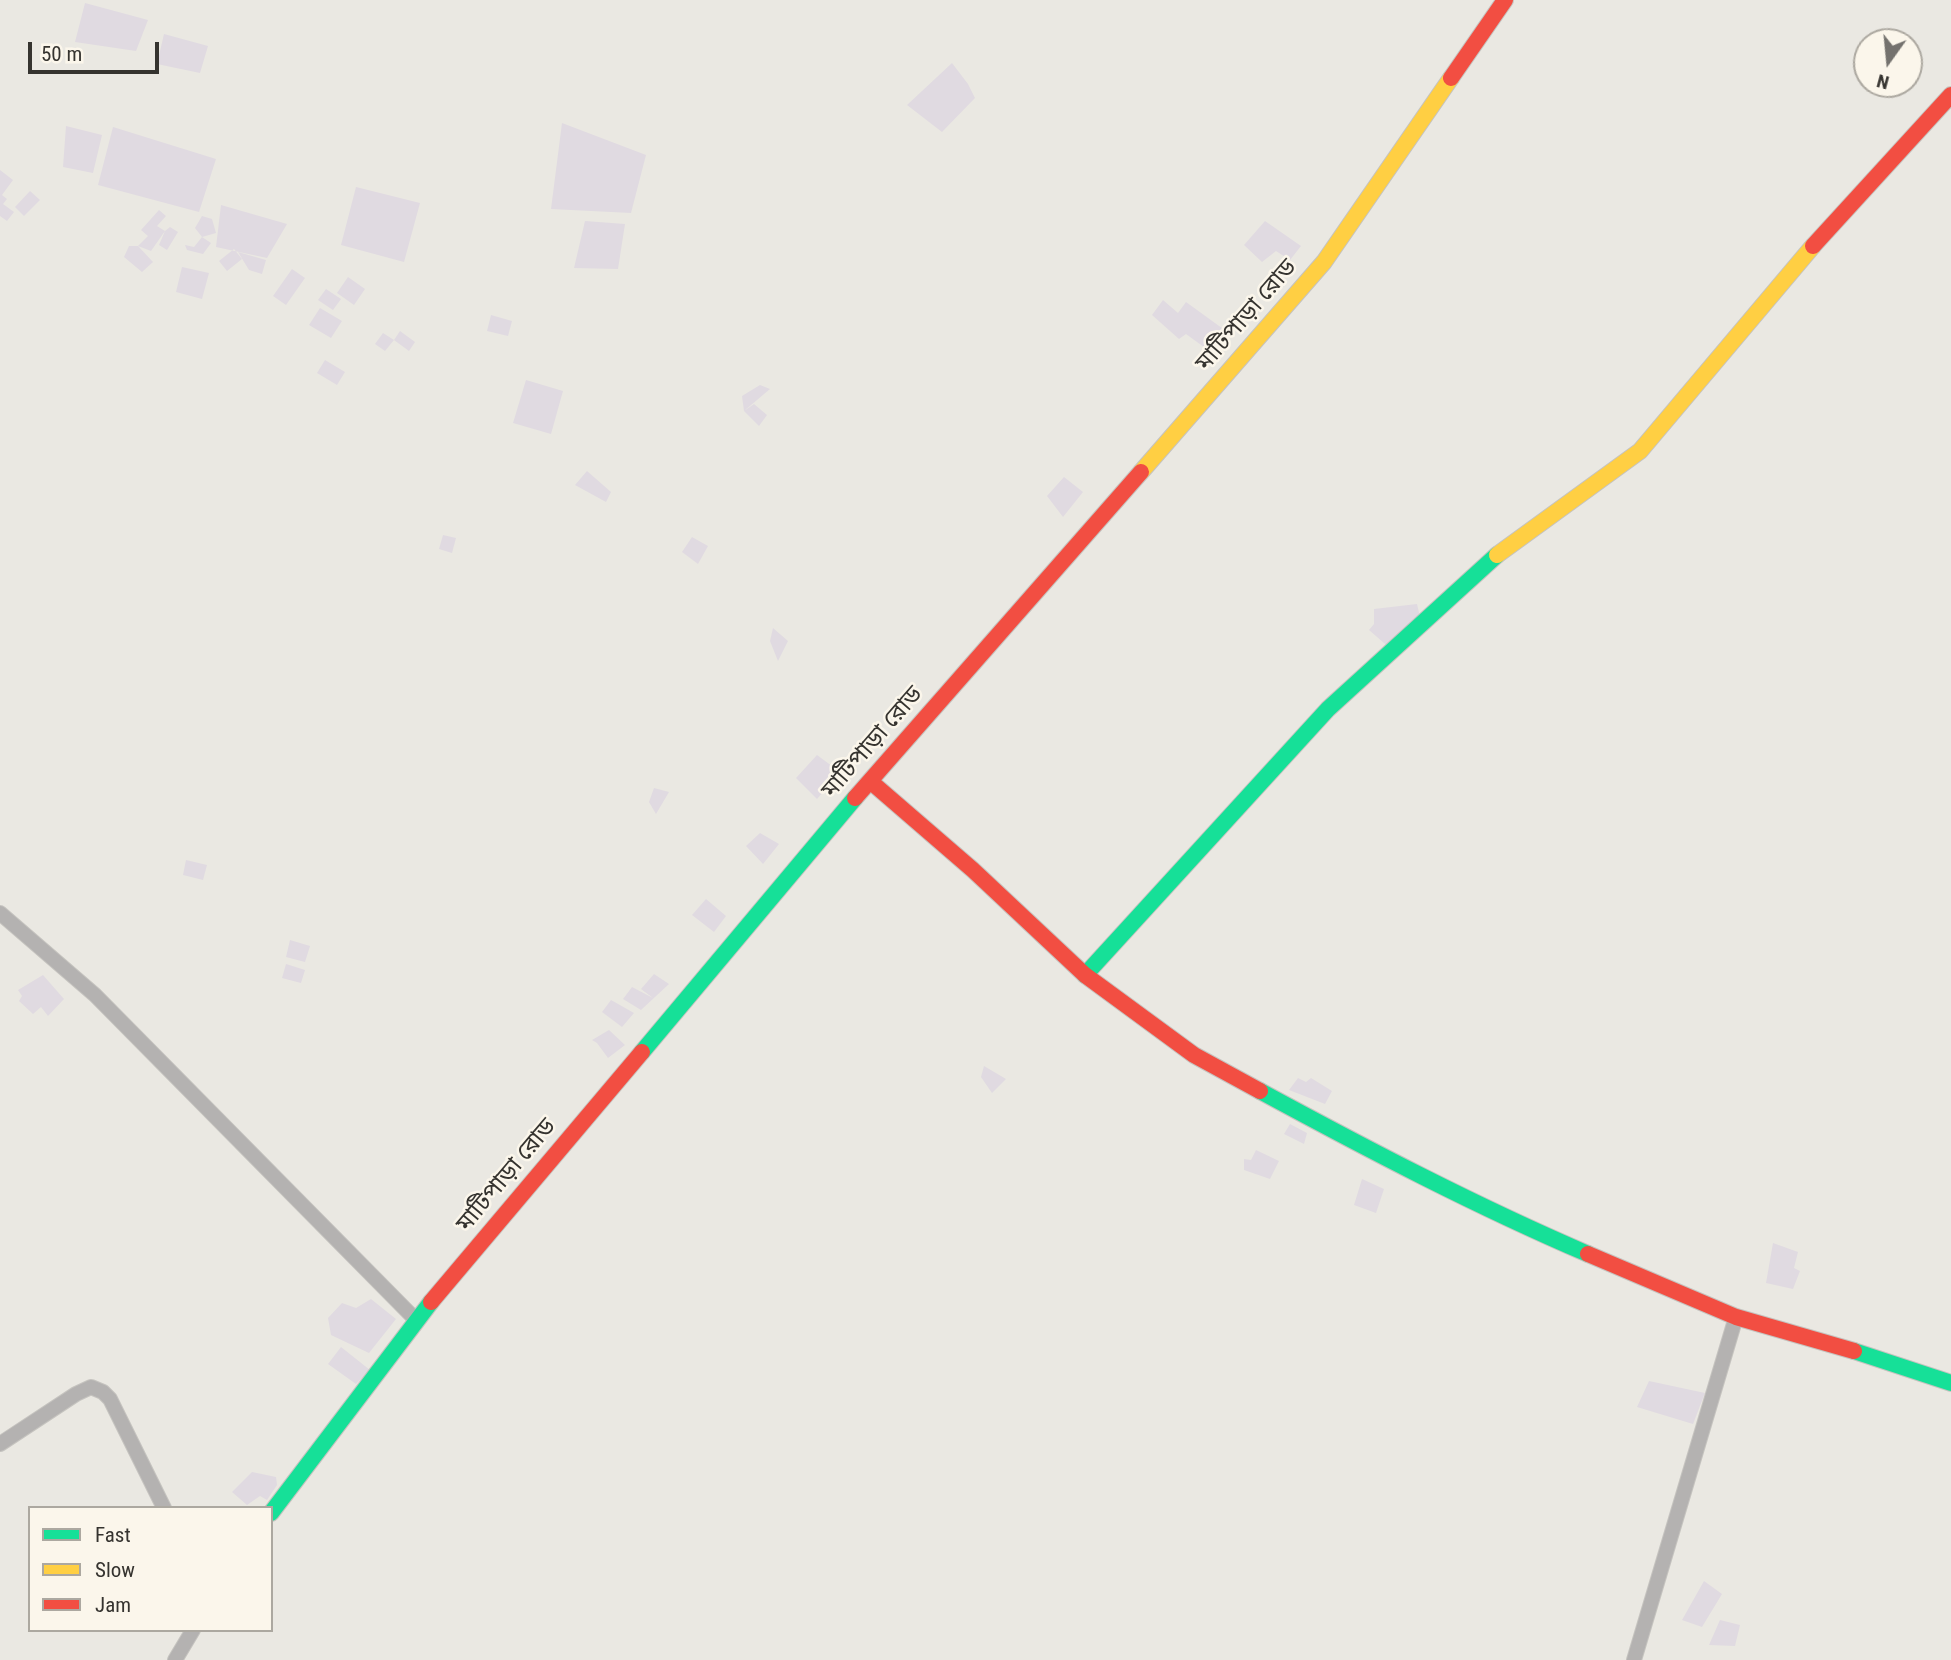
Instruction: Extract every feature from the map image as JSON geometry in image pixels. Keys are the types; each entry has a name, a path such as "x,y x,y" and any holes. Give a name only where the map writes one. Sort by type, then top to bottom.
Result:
{"street":[{"name":"মাটিপাড়া রোড","path":"273,1510 416,1320 870,780 1324,262 1505,0"},
{"path":"1085,975 1328,709 1491,559 1640,451 1806,253 1951,94"},
{"path":"870,780 974,870 1085,975 1194,1055 1342,1135 1544,1234 1736,1317 1838,1346 1951,1383"},
{"path":"0,913 94,995 416,1320"},
{"path":"1634,1660 1736,1317"},
{"path":"0,1444 91,1387 103,1392 110,1399 163,1506"},
{"path":"175,1660 192,1632"}],"building":[{"path":"85,3 148,20 136,51 75,42"},
{"path":"164,34 208,46 200,73 157,64"},
{"path":"952,63 975,98 942,132 907,105"},
{"path":"562,123 646,155 631,213 551,209"},
{"path":"66,126 102,135 93,173 63,167"},
{"path":"113,127 216,159 199,212 98,185"},
{"path":"0,170 13,180 2,195 7,199 3,204 14,212 7,221 0,216"},
{"path":"356,187 420,203 404,262 341,245"},
{"path":"30,191 40,200 24,216 15,207"},
{"path":"221,205 287,224 267,258 216,247"},
{"path":"159,210 166,216 157,226 165,231 151,251 138,246 148,236 141,230"},
{"path":"202,216 212,219 216,233 202,237 195,228"},
{"path":"585,221 625,224 618,269 574,268"},
{"path":"1265,221 1301,246 1290,260 1276,251 1262,262 1244,245"},
{"path":"170,227 178,232 167,250 159,245 165,231"},
{"path":"202,237 211,243 203,254 187,250 185,245 194,247"},
{"path":"129,246 138,246 153,262 142,272 124,257"},
{"path":"234,249 242,259 227,271 219,261"},
{"path":"238,252 266,260 262,274 249,270"},
{"path":"182,267 209,273 202,299 176,292"},
{"path":"292,269 305,278 286,305 273,296"},
{"path":"348,277 365,289 354,305 337,293"},
{"path":"326,289 341,299 333,310 318,300"},
{"path":"1163,300 1178,313 1186,302 1226,331 1208,350 1186,334 1179,339 1152,315"},
{"path":"320,308 342,321 331,338 309,325"},
{"path":"491,315 512,321 508,336 487,331"},
{"path":"400,331 415,342 409,351 394,340"},
{"path":"383,333 394,340 385,351 375,344"},
{"path":"325,360 345,372 337,385 317,373"},
{"path":"526,380 563,391 551,434 513,423"},
{"path":"760,385 770,389 744,411 742,396"},
{"path":"754,404 767,415 759,426 744,411"},
{"path":"587,471 611,492 606,502 575,485"},
{"path":"1064,477 1083,492 1063,517 1047,496"},
{"path":"443,535 456,538 452,553 439,549"},
{"path":"692,537 708,546 698,564 682,552"},
{"path":"1417,604 1420,617 1392,650 1369,630 1374,624 1374,609"},
{"path":"773,628 788,641 778,661 770,641"},
{"path":"817,755 840,772 817,799 796,778"},
{"path":"654,788 669,792 656,814 649,802"},
{"path":"760,833 779,844 763,864 746,846"},
{"path":"186,860 207,865 203,880 183,875"},
{"path":"706,899 726,916 714,932 692,915"},
{"path":"290,940 310,946 305,962 286,957"},
{"path":"286,964 305,970 301,983 282,978"},
{"path":"654,974 669,984 641,1010 623,999 632,987 653,998 641,989"},
{"path":"43,975 64,999 48,1016 41,1007 33,1014 19,1001 22,996 18,990"},
{"path":"611,1000 634,1013 622,1027 602,1012"},
{"path":"609,1030 625,1045 608,1058 592,1040"},
{"path":"984,1066 1006,1079 992,1093 981,1077"},
{"path":"1298,1078 1306,1082 1311,1078 1332,1091 1325,1104 1289,1090"},
{"path":"1290,1124 1307,1133 1304,1144 1284,1134"},
{"path":"1256,1150 1279,1161 1270,1179 1244,1170 1244,1159 1251,1160"},
{"path":"1362,1179 1384,1189 1376,1213 1354,1205"},
{"path":"1773,1243 1798,1252 1794,1268 1800,1271 1793,1289 1766,1283"},
{"path":"371,1299 396,1319 369,1353 331,1335 328,1318 342,1303 356,1308"},
{"path":"341,1347 370,1370 356,1384 328,1364"},
{"path":"1649,1381 1705,1393 1693,1424 1637,1407"},
{"path":"252,1472 276,1477 277,1485 267,1500 260,1496 247,1505 232,1492"},
{"path":"1704,1581 1722,1594 1702,1627 1682,1620"},
{"path":"1720,1620 1740,1625 1735,1646 1709,1645"}],"traffic: fast":[{"path":"1085,975 1328,709 1497,555"},
{"path":"642,1052 855,798"},
{"path":"1260,1091 1422,1176 1588,1254"},
{"path":"273,1510 431,1302"},
{"path":"1854,1351 1951,1383"}],"traffic: slow":[{"path":"1141,472 1324,262 1451,78"},
{"path":"1497,555 1640,451 1813,246"}],"traffic: jam":[{"path":"1451,78 1505,0"},
{"path":"1813,246 1951,95"},
{"path":"855,798 1141,472"},
{"path":"870,781 973,870 1085,975 1194,1055 1260,1091"},
{"path":"431,1302 642,1052"},
{"path":"1588,1254 1736,1317 1854,1351"}]}
